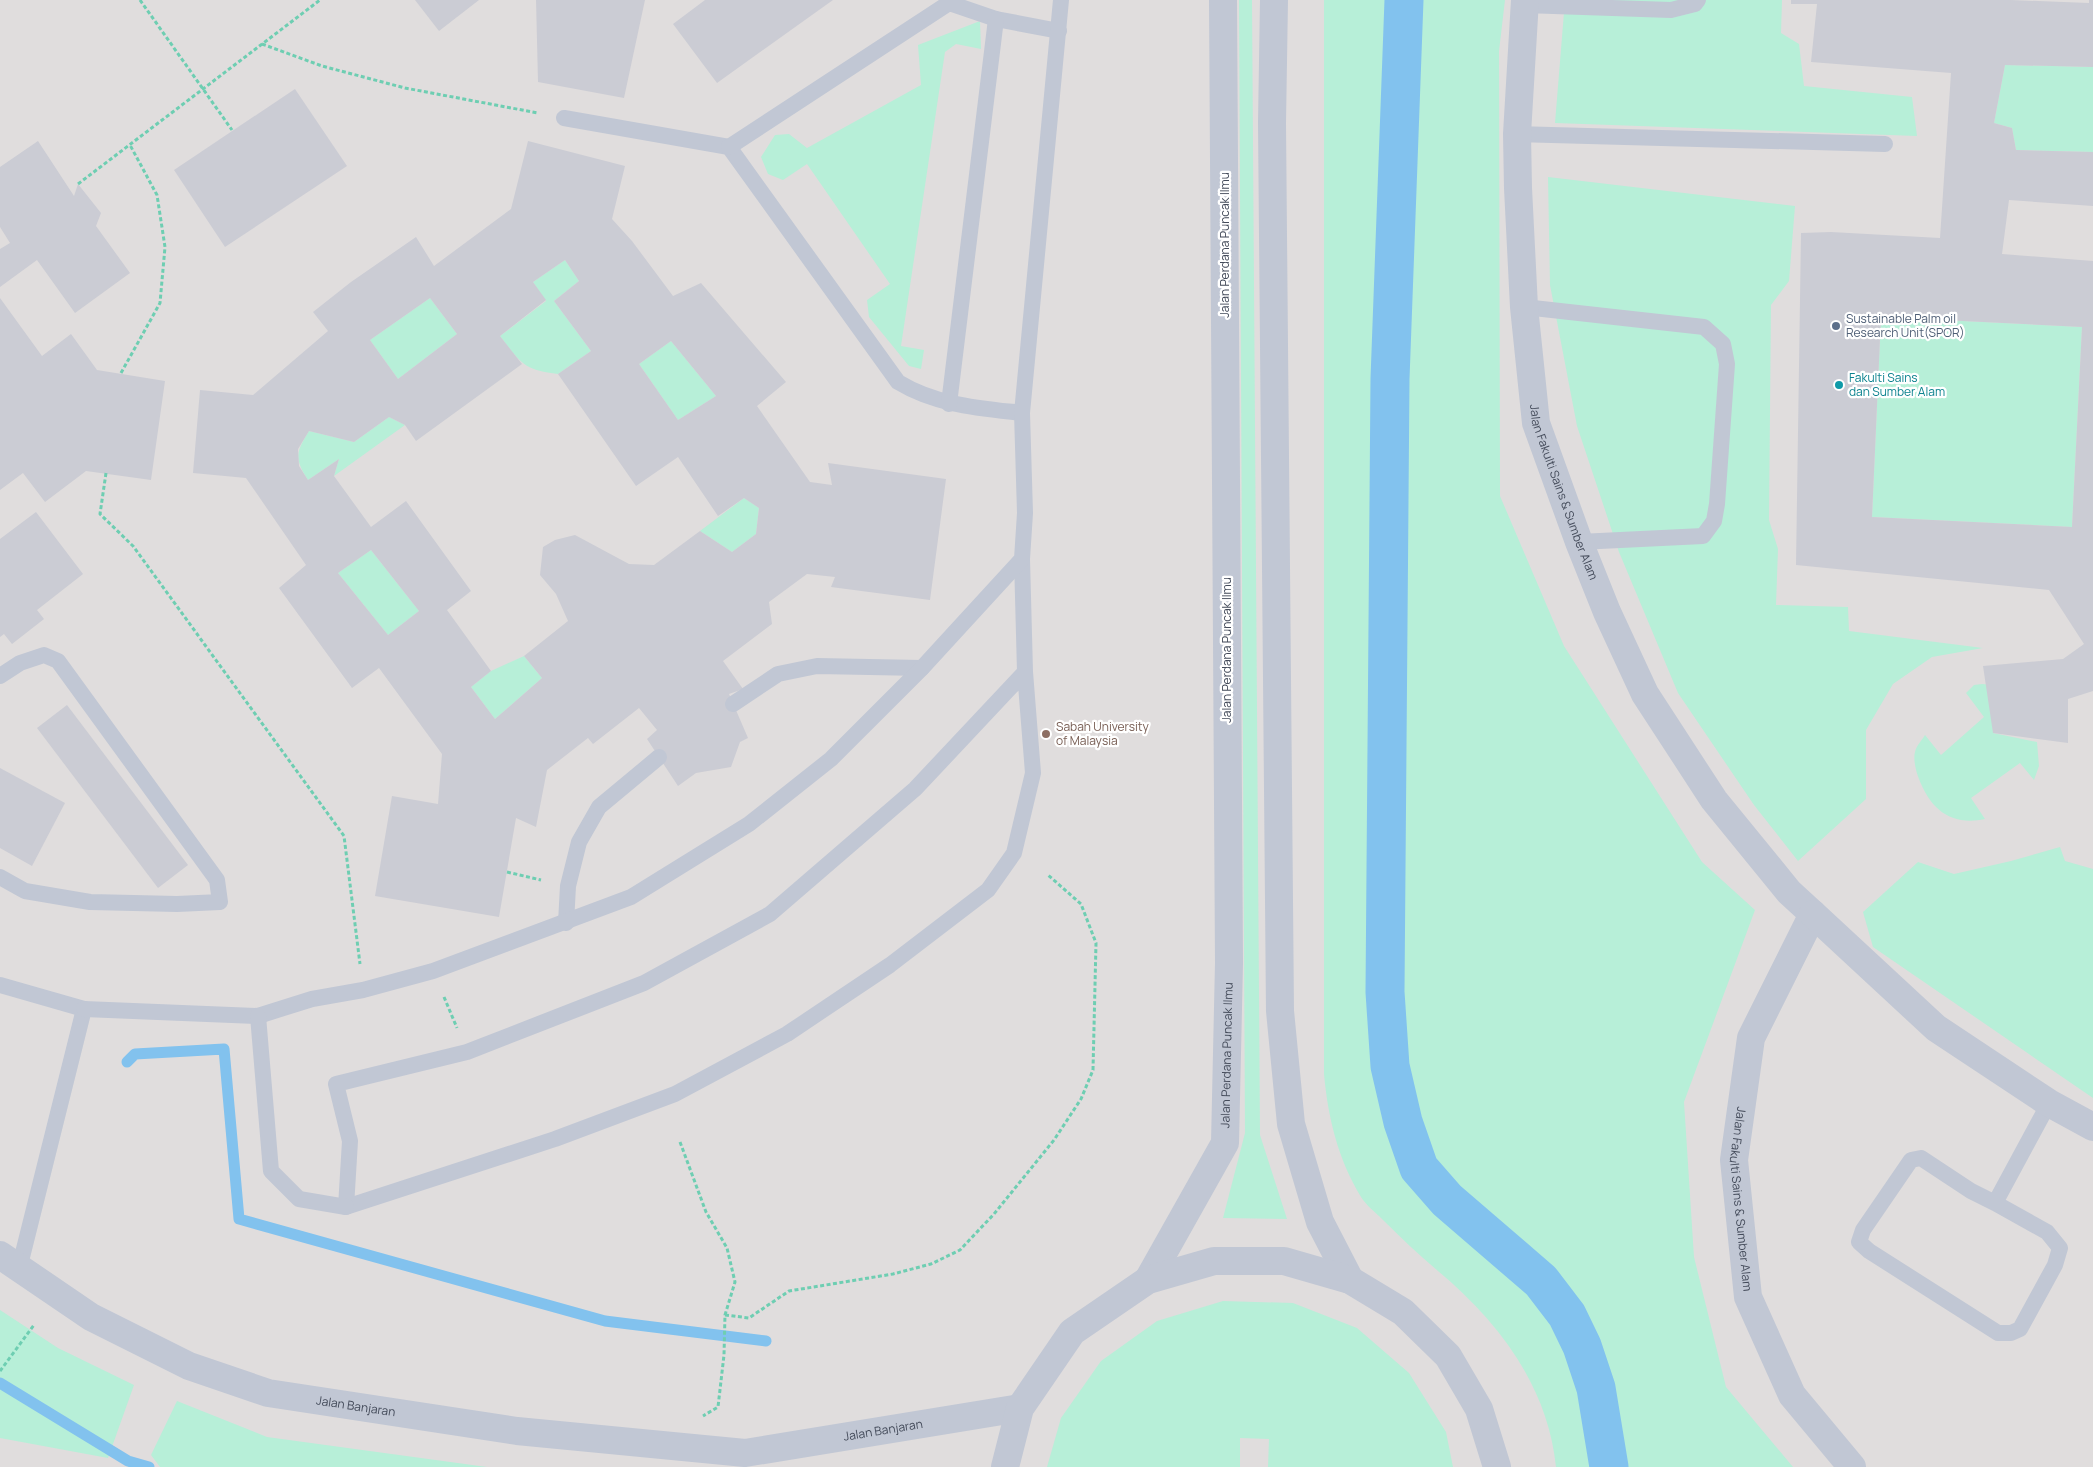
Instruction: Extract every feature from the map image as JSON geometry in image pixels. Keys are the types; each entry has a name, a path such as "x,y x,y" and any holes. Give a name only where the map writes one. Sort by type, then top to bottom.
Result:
{"street":[{"name":"Jalan Perdana Puncak Ilmu","path":"1148,1280 1225,1143 1229,963 1222,0"},
{"path":"1274,0 1272,123 1280,1011 1291,1124 1320,1222 1350,1280"},
{"name":"Jalan Fakulti Sains & Sumber Alam","path":"1524,3 1517,134 1524,307 1536,423 1579,542 1607,612 1645,694 1714,800 1790,892 1936,1028 2049,1103 2093,1127"},
{"name":"Jalan Fakulti Sains & Sumber Alam","path":"1813,914 1751,1038 1734,1160 1748,1297 1792,1395 1852,1467"},
{"path":"1005,1467 1020,1408 1072,1332 1148,1280 1214,1261 1284,1261 1350,1280 1403,1312 1448,1356 1480,1409 1497,1467"},
{"name":"Jalan Banjaran","path":"10,1262 100,1322 189,1366 268,1393 517,1432 745,1453 1020,1408"},
{"name":"Jalan Banjaran","path":"745,1453 778,1467"}],"lane":[{"path":"258,1016 271,1171 298,1199 346,1206 555,1138 675,1094 787,1034 890,965 988,890 1014,853 1033,773 1025,672 1022,559 1025,514 1022,414 1061,0"},
{"path":"1524,3 1672,10 1695,4 1698,0"},
{"path":"564,118 729,147 949,3 996,19 1059,31"},
{"path":"949,404 996,19"},
{"path":"1517,134 1885,144"},
{"path":"729,147 898,382 916,393 949,404 1022,414"},
{"path":"1524,307 1704,327 1723,344 1726,364 1717,504 1714,521 1703,536 1579,542"},
{"path":"0,985 84,1010 258,1016 312,999 363,990 433,971 566,923 631,897 749,824 831,759 922,668 1022,559"},
{"path":"0,676 20,663 44,655 58,661 217,880 220,902 177,904 90,902 25,891 0,877"},
{"path":"734,704 778,674 817,666 922,668"},
{"path":"346,1206 350,1141 336,1084 467,1052 644,983 770,914 916,789 1025,672"},
{"path":"566,923 568,886 579,842 599,808 660,757"},
{"path":"10,1262 84,1010"},
{"path":"1995,1203 2049,1103"},
{"path":"1921,1158 1972,1191 1995,1203 2047,1232 2060,1248 2055,1265 2020,1329 2011,1333 1998,1333 1869,1251 1860,1242 1863,1230 1911,1160 1921,1158"}],"path":[{"path":"140,0 232,130"},
{"path":"78,184 320,0"},
{"path":"262,44 322,66 405,88 564,118"},
{"path":"121,373 160,303 165,247 157,195 130,145"},
{"path":"106,473 100,514 133,546 344,836 363,990"},
{"path":"725,1315 749,1318 789,1291 893,1274 931,1264 960,1250 994,1214 1054,1140 1081,1099 1094,1070 1096,943 1081,904 1048,875"},
{"path":"680,1142 706,1212 727,1248 735,1282 725,1315 724,1356 718,1407"},
{"path":"0,1370 34,1326"}],"shaded area":[{"name":"Sabah University of Malaysia","path":"0,0 2093,0 2093,1467 0,1467"}],"green space":[{"path":"1239,0 1252,0 1260,1135 1287,1219 1223,1218 1245,1133"},
{"path":"1324,0 1505,0 1499,51 1500,496 1564,646 1702,862 1755,910 1684,1102 1694,1257 1726,1387 1793,1467 1556,1467 1551,1437 1543,1409 1516,1357 1481,1311 1365,1203 1346,1168 1335,1138 1324,1074"},
{"path":"1565,0 1782,0 1781,33 1799,44 1804,86 1912,97 1917,136 1555,123"},
{"path":"980,21 981,49 956,44 945,52 901,346 924,350 921,369 909,366 869,317 867,300 890,284 807,164 783,180 768,174 761,157 775,135 789,134 807,148 921,85 918,45"},
{"path":"2005,65 2093,67 2093,152 2016,150 2012,128 1994,123"},
{"path":"1548,177 1795,206 1789,281 1771,305 1769,520 1778,549 1776,605 1848,607 1849,631 1983,648 1932,657 1893,684 1866,730 1866,799 1798,861 1754,805 1678,693 1619,552 1577,426 1550,285"},
{"path":"565,260 579,281 554,301 591,351 558,374 537,370 523,363 500,336 546,301 533,282"},
{"path":"430,298 457,334 398,379 370,340"},
{"path":"1881,317 2082,327 2072,527 1872,517"},
{"path":"671,341 716,396 678,420 639,364"},
{"path":"389,417 405,425 334,476 339,459 308,480 300,466 298,455 301,444 309,431 354,442"},
{"path":"744,498 759,508 756,534 732,552 700,531"},
{"path":"371,550 419,611 388,635 338,573"},
{"path":"524,656 542,678 495,719 471,687 491,671"},
{"path":"1974,685 1992,685 1993,733 2037,742 2039,766 2034,780 2020,763 1971,798 1985,819 1962,820 1952,818 1944,813 1930,799 1918,776 1914,755 1925,735 1941,755 1984,717 1966,693"},
{"path":"2060,847 2065,861 2093,869 2093,1098 1873,947 1863,912 1918,862 1954,874"},
{"path":"1223,1301 1293,1303 1357,1328 1409,1373 1446,1432 1453,1467 1268,1467 1269,1439 1240,1438 1240,1467 1047,1467 1061,1418 1101,1361 1157,1321"},
{"path":"0,1310 58,1348 134,1385 108,1458 0,1438"},
{"path":"177,1401 267,1437 487,1467 160,1467 151,1455"}],"building":[{"path":"415,0 479,0 439,31"},
{"path":"536,0 645,0 624,98 538,82"},
{"path":"705,0 833,0 717,83 673,24"},
{"name":"Fakulti Sains dan Sumber Alam","path":"1791,0 2011,0 2089,3 2089,0 2093,0 2093,67 2005,65 1994,123 2012,128 2016,150 2093,152 2093,206 2009,200 2002,254 2093,261 2093,691 2068,699 2068,743 1993,733 1983,666 2063,659 2084,644 2049,590 1796,565 1801,233 1831,232 1940,238 1951,73 1811,62 1817,4 1791,4","holes":["1881,317 2082,327 2072,527 1872,517"]},
{"path":"295,89 347,166 225,247 174,170"},
{"path":"38,141 74,196 78,184 101,213 96,226 130,273 75,313 37,260 0,287 0,249 10,243 0,227 0,167"},
{"path":"528,141 625,166 612,219 632,241 673,296 701,283 786,382 757,406 810,482 832,485 828,463 946,479 930,600 831,587 835,577 807,574 769,602 772,624 723,661 743,689 729,694 748,738 740,742 731,767 696,773 678,786 647,739 657,730 639,708 593,744 588,738 547,770 536,827 516,818 499,917 375,896 392,796 438,804 442,754 379,668 352,688 279,588 306,565 246,478 193,473 200,390 253,395 328,331 313,312 351,282 416,237 434,266 511,209","holes":["565,260 579,281 554,301 591,351 558,374 636,486 678,457 718,516 744,498 759,508 756,534 732,552 700,531 654,565 629,564 575,535 555,540 543,547 540,575 556,594 568,621 524,656 542,678 495,719 471,687 491,671 447,610 471,591 406,501 371,527 334,476 339,459 308,480 299,466 298,449 309,431 354,442 389,417 405,425 416,441 522,364 500,336 546,300 533,282","430,298 457,334 398,379 370,340","671,341 716,396 678,420 639,364","371,550 419,611 388,635 338,573"]},
{"path":"0,298 42,356 71,334 97,370 165,381 151,480 86,471 45,502 23,473 0,490"},
{"path":"36,512 83,574 37,610 44,619 12,644 4,634 0,637 0,539"},
{"path":"67,705 188,865 158,888 37,728"},
{"path":"0,768 65,803 32,866 0,848"}],"waterway":[{"path":"1404,0 1390,379 1385,992 1390,1066 1403,1122 1419,1168 1447,1200 1541,1281 1567,1315 1582,1346 1596,1388 1609,1467"},
{"path":"127,1062 135,1054 224,1049 239,1219 605,1321 766,1341"},
{"path":"0,1383 128,1461 149,1467"}],"place":[{"name":"Sustainable Palm oil Research Unit(SPOR)","path":"1836,326"},
{"name":"Fakulti Sains dan Sumber Alam","path":"1839,385"},
{"name":"Sabah University of Malaysia","path":"1046,734"}]}
